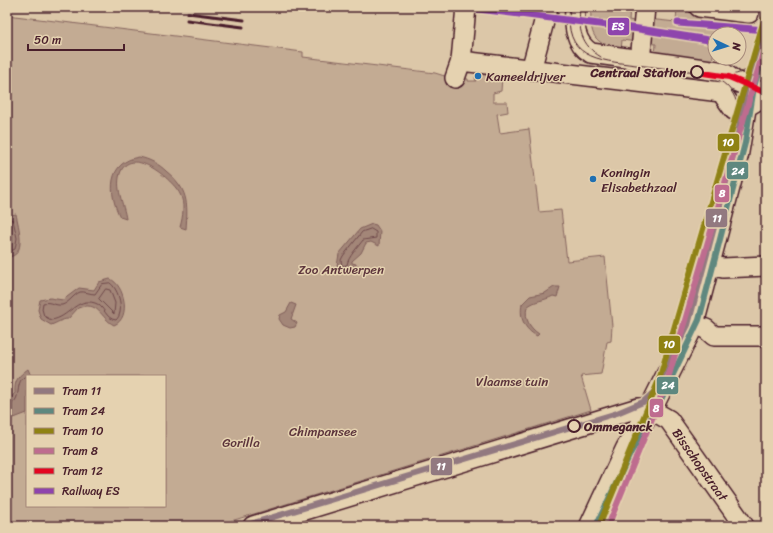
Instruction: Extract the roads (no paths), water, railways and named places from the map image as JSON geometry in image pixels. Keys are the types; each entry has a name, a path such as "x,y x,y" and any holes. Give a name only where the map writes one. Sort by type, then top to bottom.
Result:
{"main road":[{"path":"697,325 737,155 739,108 766,93"},
{"path":"606,526 654,411 697,325 718,267 756,121 766,93"},
{"path":"591,526 623,456 654,411"}],"street":[{"path":"466,7 458,70 531,70 721,92 739,108 743,97 735,81"},
{"path":"531,70 548,7"},
{"path":"575,7 576,35 587,51 600,56 718,71 724,73 735,81 766,93"},
{"path":"638,83 645,7"},
{"path":"700,7 750,13"},
{"path":"718,267 766,266"},
{"path":"697,325 706,329 714,336 766,336"},
{"path":"253,526 638,408 654,411"},
{"name":"Bisschopstraat","path":"654,411 669,420 744,526"}],"water":[{"path":"139,157 150,160 160,166 179,184 183,190 187,211 186,229 180,227 183,202 176,188 170,181 152,168 134,162 127,164 121,171 119,177 119,189 126,219 120,217 113,198 113,180 121,165 129,160"},
{"path":"16,214 20,232 20,246 18,252 13,256 7,257 7,216"},
{"path":"372,224 376,225 380,231 379,246 371,242 366,243 361,253 352,261 352,263 356,264 356,268 340,270 337,266 339,254 360,229"},
{"path":"110,279 119,287 124,301 123,316 120,321 114,325 109,322 99,311 91,306 78,308 68,319 51,325 41,319 38,310 40,300 50,298 63,300 79,288 94,290 99,282"},
{"path":"554,287 560,287 557,297 553,296 533,303 527,307 526,315 528,323 539,334 537,336 526,327 522,319 522,304 530,296 545,293"},
{"path":"291,303 296,305 291,319 297,323 295,327 290,328 283,325 279,319 280,315 286,312"},
{"path":"28,369 31,375 26,375 26,413 14,418 8,415 7,402 15,393 17,379"}],"tram line":[{"path":"570,7 569,24 572,37 578,46 586,53 596,58 608,61 697,72"},
{"path":"580,7 580,29 582,36 589,47 601,57"},
{"name":"10","path":"599,526 659,380 766,13"},
{"name":"11","path":"244,526 617,413 643,402 654,392 688,325 737,141 746,85 766,18"},
{"name":"8","path":"608,526 667,382 766,42"},
{"name":"24","path":"596,526 631,452 656,410 699,320 745,143 754,87 766,46"},
{"path":"718,75 733,75 746,70 756,61 763,48"},
{"name":"12","path":"697,72 729,77 766,93"},
{"path":"699,72 717,79 729,88 739,109 740,119"}],"railway":[{"path":"188,13 244,20"},
{"path":"187,20 243,27"}],"rail line":[{"name":"ES","path":"462,7 639,29 707,40"},
{"name":"ES","path":"678,23 766,30"}],"place":[{"name":"Centraal Station","path":"697,72"},
{"name":"Kameeldrijver","path":"478,76"},
{"name":"Koningin Elisabethzaal","path":"593,179"},
{"name":"Ommeganck","path":"574,426"}],"park label":[{"name":"Zoo Antwerpen","path":"341,269"},
{"name":"Vlaamse tuin","path":"512,381"},
{"name":"Chimpansee","path":"323,431"},
{"name":"Gorilla","path":"241,442"}]}
